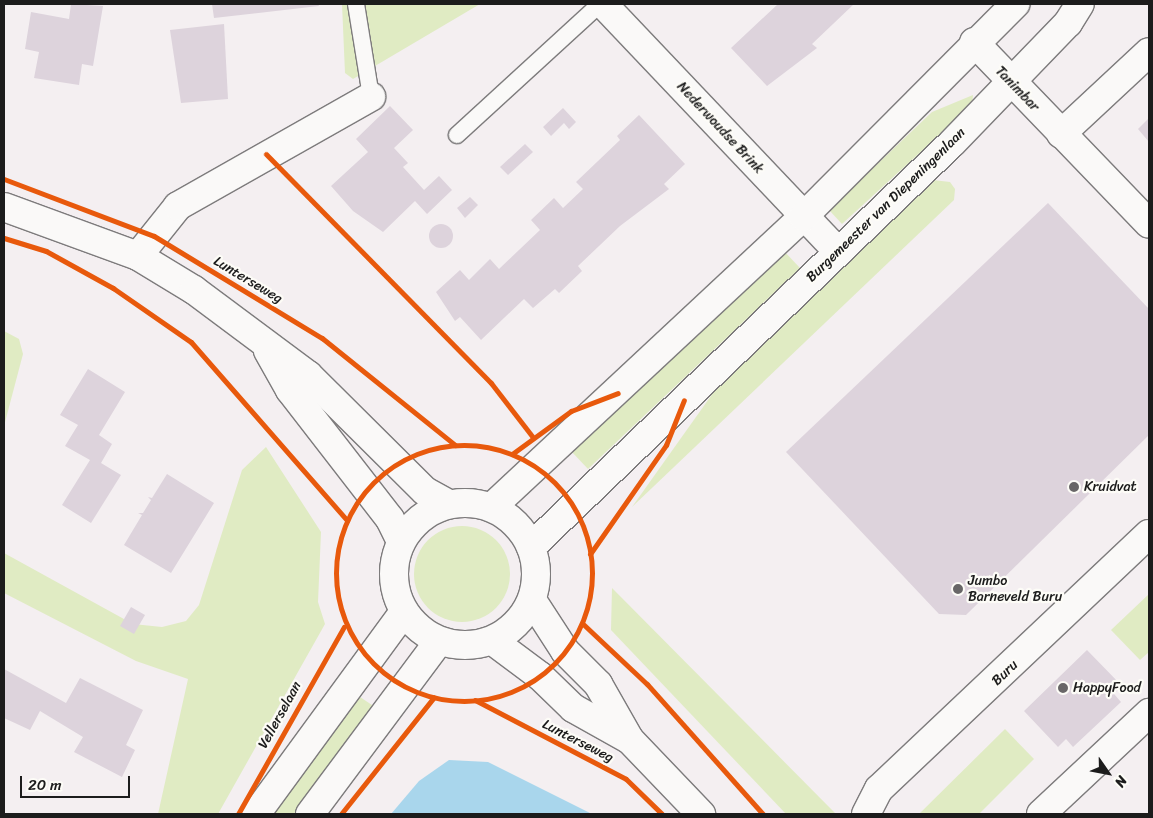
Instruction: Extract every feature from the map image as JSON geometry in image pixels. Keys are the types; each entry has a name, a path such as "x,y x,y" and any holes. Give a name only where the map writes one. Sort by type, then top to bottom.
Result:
{"street":[{"name":"Nederwoudse Brink","path":"601,4 838,252"},
{"path":"492,508 804,217 974,42 1015,4"},
{"name":"Burgemeester van Diepeningenlaan","path":"532,547 838,252 1068,23 1080,4"},
{"name":"Tanimbar","path":"974,42 1009,82 1149,224"},
{"path":"1061,134 1149,52"},
{"path":"138,256 178,206 371,96"},
{"path":"4,207 138,256 194,290 266,348 308,375 425,492 448,504 492,508 522,530 532,547 536,564 532,600 516,624 493,641 456,646 439,641 419,630 404,612 395,590 394,566 401,542 428,512 448,504"},
{"path":"266,348 290,390 390,519 401,542"},
{"name":"Buru","path":"866,814 879,789 1149,534"},
{"name":"Lunterseweg","path":"532,600 565,651 598,684 630,740 701,814"},
{"path":"256,814 404,612"},
{"path":"310,814 439,641"},
{"name":"Lunterseweg","path":"493,641 540,676 573,708 630,740"},
{"path":"1041,814 1149,713"}],"lane":[{"path":"356,4 371,96"},
{"name":"Nederwoudse Brink","path":"457,135 601,4"}],"green space":[{"path":"342,4 480,4 353,79 345,73"},
{"path":"973,95 972,105 842,224 829,210 932,112"},
{"path":"933,180 950,182 955,189 954,200 632,507 718,386"},
{"path":"783,250 800,268 588,469 571,451"},
{"path":"4,331 19,339 23,354 4,426"},
{"path":"266,447 321,532 318,602 325,624 218,814 158,814 188,679 136,661 4,593 4,553 133,624 162,627 186,621 199,605 242,470"},
{"path":"462,526 480,530 496,540 506,556 510,574 506,592 496,608 480,618 462,622 444,618 428,608 418,592 414,574 418,556 428,540 444,530"},
{"path":"612,588 836,814 786,814 611,630"},
{"path":"1149,594 1149,652 1140,660 1111,630"},
{"path":"357,695 375,707 295,814 271,814"},
{"path":"1005,729 1034,759 979,814 919,814"}],"water":[{"path":"449,760 488,762 592,814 391,814 419,781"}],"building":[{"path":"71,4 103,6 93,66 82,64 79,85 34,78 39,52 25,49 31,12 69,19"},
{"path":"212,4 318,4 319,6 214,18"},
{"path":"778,4 854,4 812,44 817,48 767,86 731,48"},
{"path":"224,24 228,99 181,103 170,30"},
{"path":"390,106 413,130 394,148 408,163 403,167 424,190 439,176 452,190 427,214 415,201 383,232 353,211 331,186 368,152 356,139"},
{"path":"563,108 576,122 569,129 564,123 551,136 543,127"},
{"path":"639,115 685,164 664,184 669,189 620,226 578,266 582,271 559,293 555,289 533,308 524,299 481,340 460,317 455,321 436,292 460,270 469,280 490,259 499,269 540,230 531,220 554,198 563,208 583,189 576,182 620,140 617,136"},
{"path":"1149,118 1149,142 1138,129"},
{"path":"525,144 533,152 508,175 500,167"},
{"path":"470,197 478,205 465,218 457,208"},
{"path":"1048,203 1149,309 1149,435 966,615 939,614 786,452"},
{"path":"441,224 449,228 453,236 449,244 441,248 433,244 429,236 433,228"},
{"path":"88,369 125,392 99,435 112,444 101,463 121,475 91,523 62,505 90,460 65,446 78,425 60,415"},
{"path":"167,474 214,503 171,573 124,545 142,515 138,513 143,513 151,500 148,497 152,498"},
{"path":"131,607 145,615 134,634 120,626"},
{"path":"1087,650 1122,686 1114,694 1121,702 1073,747 1066,739 1058,747 1024,711"},
{"path":"4,669 66,703 80,678 143,710 126,745 135,750 122,777 74,752 83,737 40,711 30,730 4,718"}],"cycle path":[{"path":"266,154 491,383 532,436"},
{"path":"4,179 154,236 322,338 455,445"},
{"path":"4,238 46,251 113,288 191,342 347,520"},
{"path":"512,454 571,411 618,393"},
{"path":"590,554 666,445 684,400"},
{"path":"464,445 489,448 513,455 545,474 563,492 582,524 589,548 592,573 589,598 582,622 563,654 545,672 513,691 489,698 464,701 439,698 415,691 383,672 365,654 346,622 339,598 336,573 339,548 346,524 365,492 383,474 415,455 439,448 464,445"},
{"path":"583,624 647,684 763,814"},
{"name":"Vellerselaan","path":"238,814 344,627"},
{"path":"341,814 434,697"},
{"path":"475,700 626,779 662,814"}],"place":[{"name":"Kruidvat","path":"1074,487"},
{"name":"Jumbo Barneveld Buru","path":"958,589"},
{"name":"HappyFood","path":"1063,688"}]}
